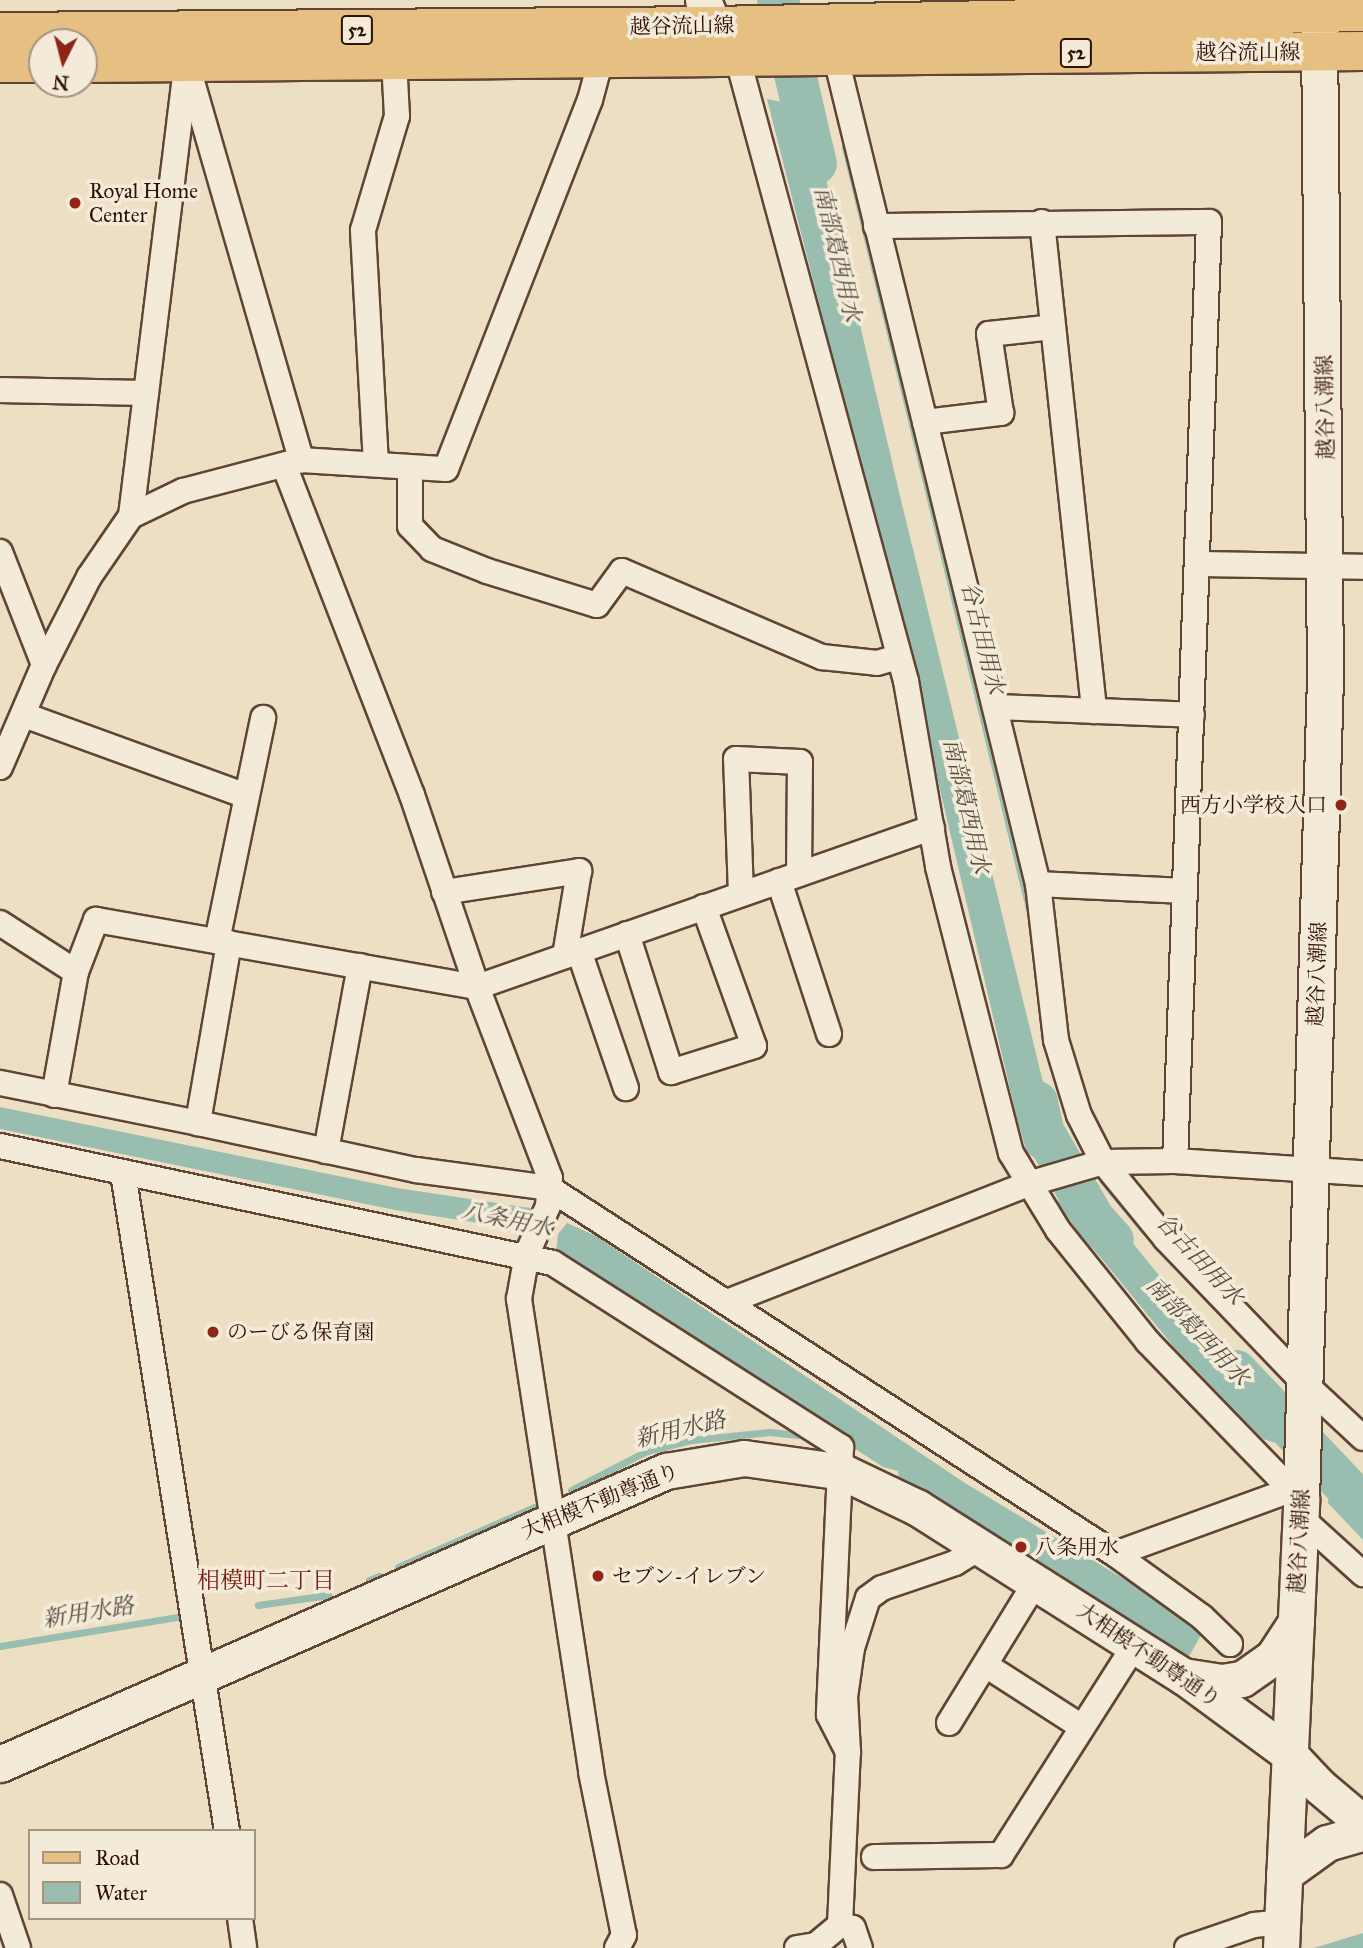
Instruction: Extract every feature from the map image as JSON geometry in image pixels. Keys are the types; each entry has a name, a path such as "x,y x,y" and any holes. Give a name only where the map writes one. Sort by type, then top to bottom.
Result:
{"main road":[{"name":"越谷流山線","path":"98,63 738,56 833,31 1184,8 1319,6 1363,12"},
{"name":"越谷八潮線","path":"1282,1936 1305,1385 1327,568 1319,6"},
{"name":"越谷流山線","path":"0,32 711,17 833,31 1320,52 1363,51"},
{"path":"711,17 738,56"},
{"path":"0,63 28,63"},
{"name":"大相模不動尊通り","path":"0,1764 554,1517 666,1471 710,1461 775,1460 843,1472 918,1508 1037,1580 1184,1676 1289,1754 1318,1786 1363,1823"},
{"path":"1184,1676 1222,1682 1250,1675 1273,1657 1296,1622"},
{"path":"1284,1874 1327,1843 1363,1833"}],"street":[{"path":"833,31 876,226 1038,884 1056,1040 1079,1115 1103,1162 1166,1238 1305,1385 1363,1438"},
{"path":"738,56 898,657 938,867 1011,1153 1028,1184 1148,1342 1363,1574"},
{"path":"131,516 183,491 293,463 376,464 446,469 590,100 601,59"},
{"path":"376,464 363,230 397,116 394,60"},
{"path":"0,767 44,665 89,577 131,516 187,62"},
{"path":"187,62 293,463 477,986 550,1178 549,1197 527,1254 519,1299 591,1772 624,1936 617,1948"},
{"path":"1042,222 1094,711"},
{"path":"876,226 1209,222 1175,1161"},
{"path":"925,422 1001,413 989,334 1053,327"},
{"path":"1,390 146,393"},
{"path":"410,468 410,526 432,549 487,571 597,605 622,571 822,657 877,663 898,657"},
{"path":"0,552 44,665"},
{"path":"1198,564 1363,567"},
{"path":"996,707 1192,715"},
{"path":"24,715 246,796"},
{"path":"198,1123 246,796 263,718"},
{"path":"741,894 736,759 800,762 789,877 829,1034"},
{"path":"54,1095 76,972 96,920 477,986 932,828"},
{"path":"444,891 579,871 572,953 626,1088"},
{"path":"1038,884 1184,891"},
{"path":"627,934 671,1072 754,1046 704,907"},
{"path":"0,923 76,972"},
{"path":"326,1151 360,966"},
{"path":"0,1083 549,1197 727,1302 1115,1554 1202,1617 1230,1644"},
{"path":"0,1146 527,1254 553,1263 841,1447 843,1472 837,1502 829,1715 848,1752"},
{"path":"727,1302 1028,1184 1103,1162 1175,1161 1311,1167 1363,1173"},
{"path":"123,1173 227,1829"},
{"path":"1115,1554 1298,1503"},
{"path":"797,1948 816,1945 839,1925 848,1752 845,1697 852,1648 868,1598 882,1588 955,1563 981,1546"},
{"path":"948,1723 987,1666 1037,1580"},
{"path":"874,1857 1001,1855 1136,1643"},
{"path":"987,1666 1082,1727"},
{"path":"0,1895 18,1948"},
{"path":"240,1920 244,1948"},
{"path":"839,1925 853,1928 860,1948"},
{"path":"1187,1948 1254,1925 1282,1936"}],"water":[{"path":"767,99 811,108 819,130 818,145 900,496 1051,1115 1071,1149 1037,1159 1027,1153 1017,1119 914,678"},
{"path":"0,1107 397,1188 530,1208 524,1230 395,1210 0,1129"},
{"path":"1089,1189 1170,1289 1275,1395 1276,1443 1263,1439 1174,1347 1055,1202"},
{"path":"567,1223 596,1236 965,1483 1205,1628 1188,1658 899,1481 898,1471 883,1467 556,1252 558,1234"},
{"path":"1333,1457 1363,1485 1363,1540 1328,1503"},
{"path":"1363,1933 1363,1948 1314,1948"}],"waterway":[{"name":"南部葛西用水","path":"778,0 816,164"},
{"name":"谷古田用水","path":"845,147 1030,913"},
{"name":"南部葛西用水","path":"1037,1102 1043,1131 1094,1219 1113,1240"},
{"name":"谷古田用水","path":"1103,1181 1146,1233"},
{"name":"南部葛西用水","path":"1236,1371 1363,1505"},
{"name":"新用水路","path":"571,1490 647,1451 691,1440 770,1432 798,1435 802,1429"},
{"name":"新用水路","path":"398,1567 534,1507"},
{"name":"新用水路","path":"369,1580 379,1576"},
{"name":"新用水路","path":"258,1605 328,1595"},
{"name":"新用水路","path":"0,1646 183,1616"}],"place":[{"name":"Royal Home Center","path":"75,203"},
{"name":"西方小学校入口","path":"1341,805"},
{"name":"のーびる保育園","path":"213,1332"},
{"name":"八条用水","path":"1021,1547"},
{"name":"セブン-イレブン","path":"598,1576"}],"district":[{"name":"相模町二丁目","path":"266,1580"}]}
